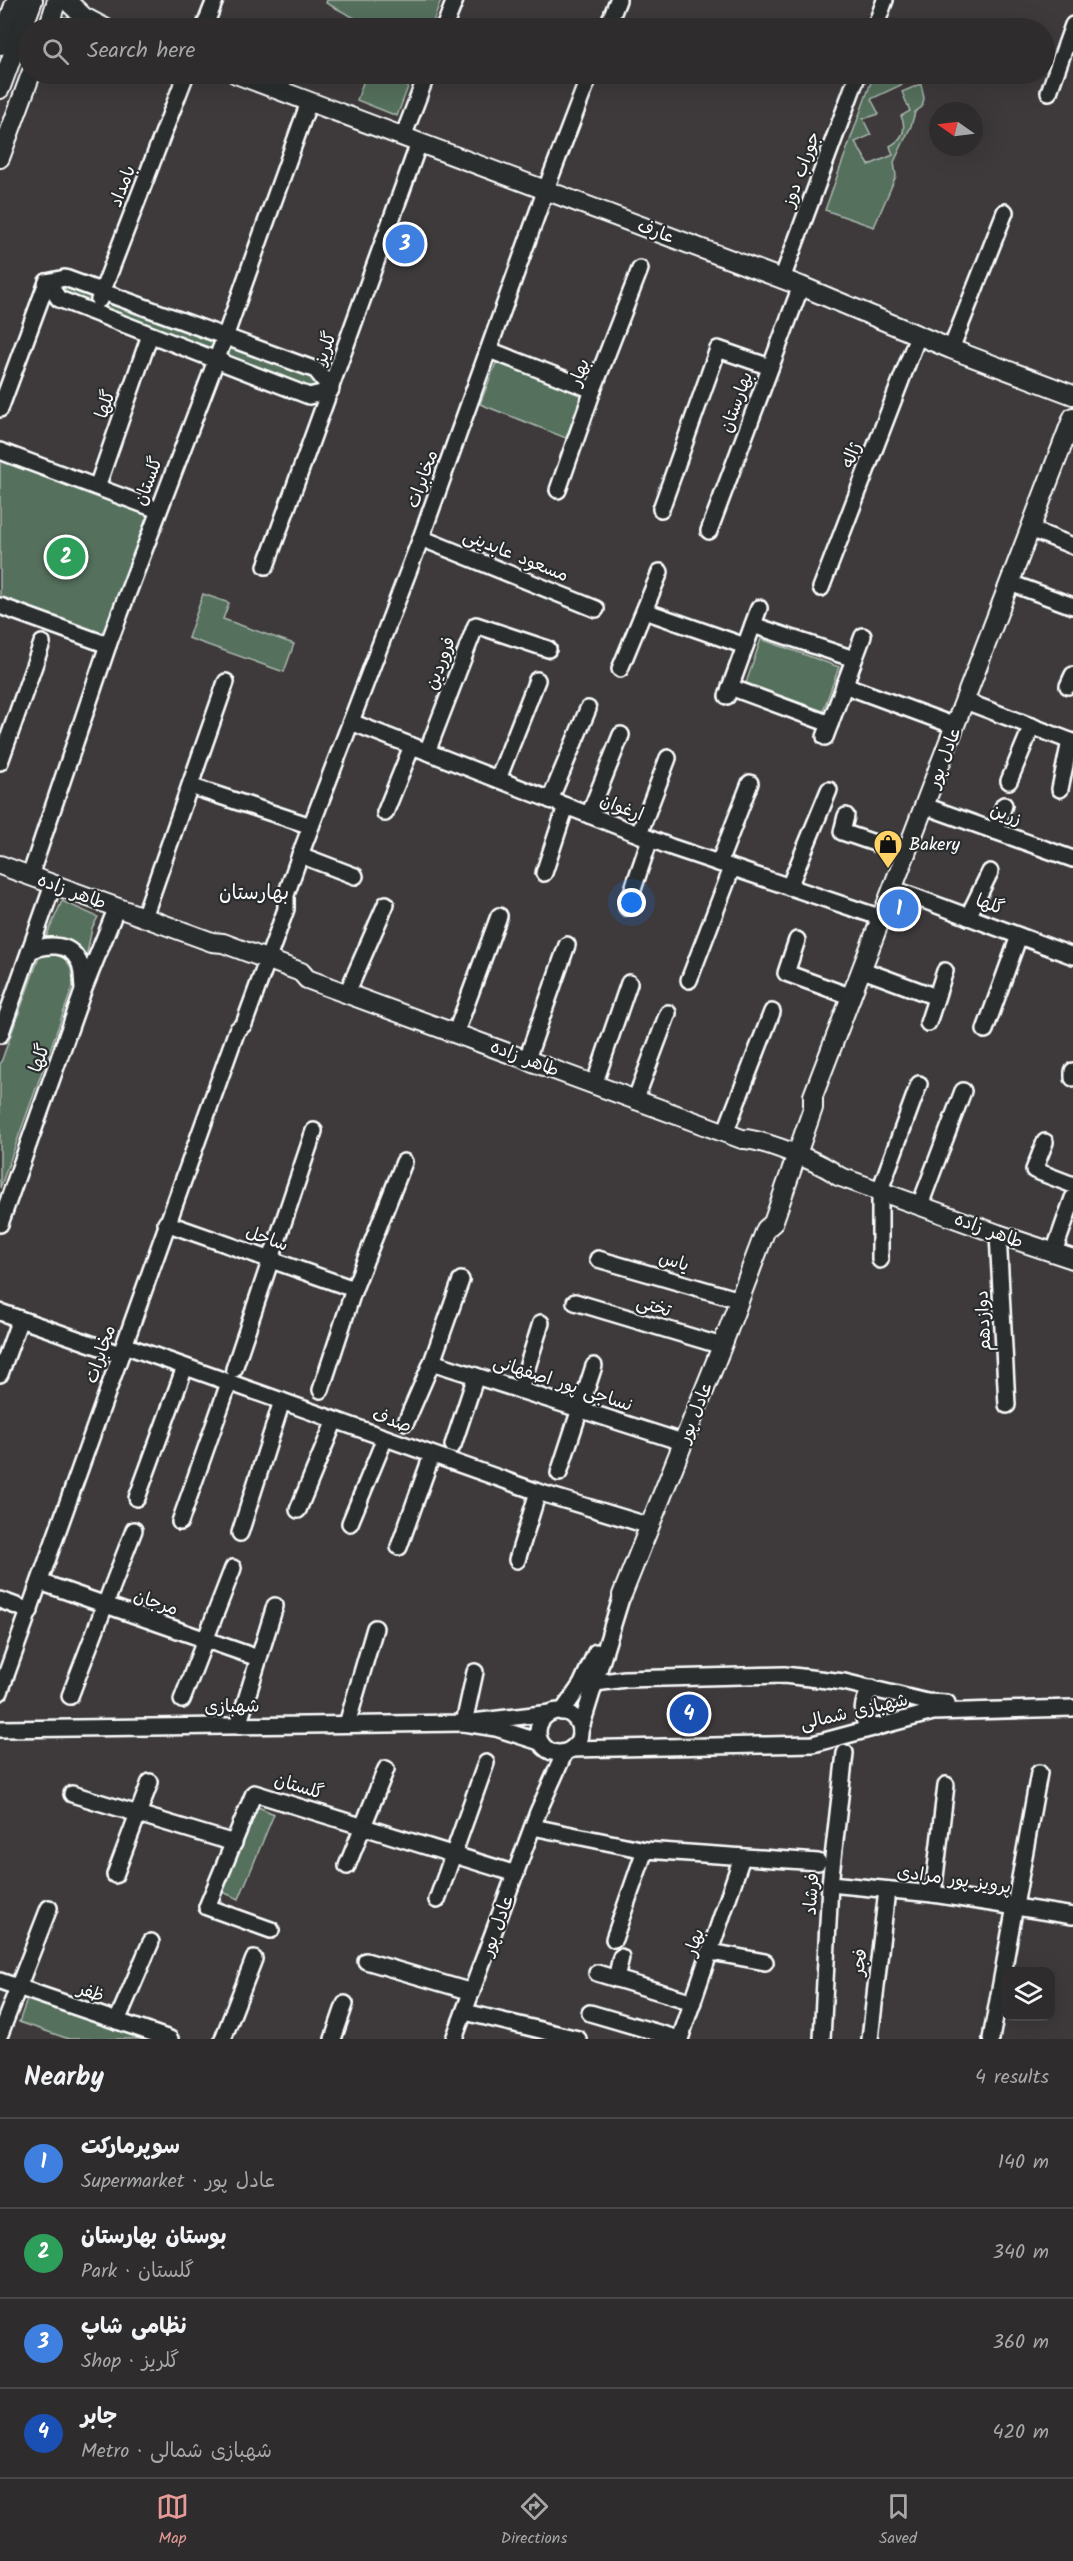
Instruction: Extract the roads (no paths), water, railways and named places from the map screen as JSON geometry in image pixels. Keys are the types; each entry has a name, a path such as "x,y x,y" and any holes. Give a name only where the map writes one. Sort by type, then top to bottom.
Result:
{"main road":[{"path":"0,45 16,0"},
{"path":"26,18 33,0"},
{"path":"52,18 57,0"},
{"path":"66,0 86,18"},
{"path":"0,89 18,40"},
{"path":"0,158 27,84"},
{"name":"عارف","path":"262,84 801,286 918,336 1073,395"},
{"name":"عادل پور","path":"622,1595 740,1300 766,1229 764,1220 791,1159 805,1104 813,1096 863,970 1073,417"},
{"name":"طاهر زاده","path":"0,865 212,942 219,950 261,963 299,981 307,979 456,1032 636,1101 734,1136 752,1139 828,1178 838,1176 1073,1259"}],"street":[{"path":"208,18 214,0"},
{"path":"448,18 455,0"},
{"path":"611,18 618,0"},
{"path":"878,18 885,0"},
{"path":"1055,75 1073,25"},
{"name":"بامداد","path":"94,312 182,84"},
{"path":"411,140 425,84"},
{"name":"مخابرات","path":"0,1692 237,1030 235,1022 286,909 286,895 300,855 421,538 546,189 586,84"},
{"name":"جوراب دوز","path":"782,279 854,84"},
{"path":"1049,92 1052,84"},
{"name":"گلستان","path":"30,876 108,645 225,338 309,102"},
{"name":"گلریز","path":"266,566 331,390 411,140"},
{"path":"951,349 1005,212"},
{"name":"بهار","path":"558,490 593,390 640,269"},
{"path":"65,278 316,370 331,390 309,396 215,361 59,299 47,282 65,278"},
{"path":"0,409 47,282"},
{"name":"بهارستان","path":"709,531 801,286"},
{"name":"گلها","path":"97,487 150,335"},
{"name":"ژاله","path":"821,588 918,336"},
{"path":"661,508 718,349 770,367"},
{"path":"489,350 593,390"},
{"path":"0,451 158,510"},
{"path":"1030,529 1073,546"},
{"name":"مسعود عابدینی","path":"421,538 597,609"},
{"path":"620,669 660,572"},
{"path":"1010,583 1073,606"},
{"path":"0,606 108,645"},
{"path":"759,608 729,691 827,731 863,636"},
{"path":"645,611 745,646"},
{"name":"فروردین","path":"427,752 476,625 548,648"},
{"path":"753,625 854,659"},
{"path":"0,762 42,643"},
{"path":"498,779 537,680"},
{"path":"144,917 226,682"},
{"path":"844,685 955,726"},
{"path":"965,701 1072,741 1060,789"},
{"path":"550,800 588,709"},
{"name":"ارغوان","path":"351,722 644,837 882,918"},
{"path":"1009,781 1032,726"},
{"path":"589,815 621,735"},
{"path":"385,813 412,746"},
{"path":"627,907 644,837 668,758"},
{"path":"689,980 750,783"},
{"path":"190,786 311,826"},
{"path":"789,887 829,790"},
{"path":"544,873 566,806"},
{"name":"زرین","path":"925,806 1073,859"},
{"path":"995,831 1004,806"},
{"path":"846,816 842,832 907,854"},
{"path":"300,855 355,876"},
{"path":"968,917 990,872"},
{"path":"0,1035 53,885"},
{"name":"گلها","path":"894,889 1073,956"},
{"path":"347,993 386,904"},
{"name":"گلها","path":"0,1224 83,991 117,907"},
{"path":"456,1032 500,916"},
{"path":"985,1030 1019,936"},
{"path":"797,940 786,973 852,997"},
{"path":"30,951 43,945 56,945 72,952 80,961 83,991"},
{"path":"527,1059 567,945"},
{"path":"863,970 936,997"},
{"path":"928,1023 945,971"},
{"path":"594,1085 629,983"},
{"path":"734,1136 772,1012"},
{"path":"636,1101 668,1013"},
{"path":"1073,1071 1073,1078"},
{"path":"880,1260 880,1190 919,1084"},
{"path":"921,1205 963,1091"},
{"path":"180,1522 232,1376 314,1131"},
{"path":"1045,1142 1034,1170 1073,1185"},
{"path":"321,1390 354,1289 404,1162"},
{"path":"1054,1252 1073,1198"},
{"name":"ساحل","path":"166,1223 354,1289"},
{"name":"دوازدهم","path":"998,1234 1007,1405"},
{"name":"یاس","path":"598,1259 740,1300"},
{"path":"406,1422 432,1362 461,1280"},
{"name":"تختی","path":"575,1302 722,1346"},
{"name":"صدف","path":"0,1312 122,1349 232,1376 282,1401 432,1455 538,1492 650,1526"},
{"path":"0,1374 20,1319"},
{"path":"520,1390 541,1323"},
{"name":"نساجی پور اصفهانی","path":"432,1362 682,1442"},
{"path":"137,1498 184,1366"},
{"path":"559,1473 594,1366"},
{"path":"453,1445 477,1376"},
{"path":"240,1533 282,1401"},
{"path":"298,1510 335,1420"},
{"path":"350,1523 385,1438"},
{"path":"399,1547 432,1455"},
{"path":"517,1560 538,1492"},
{"path":"70,1696 134,1530"},
{"path":"182,1700 232,1568"},
{"name":"مرجان","path":"40,1582 258,1658"},
{"path":"622,1595 588,1684 579,1738 557,1749 538,1736 541,1722 556,1713 588,1684 606,1648 622,1595"},
{"path":"0,1600 30,1611"},
{"path":"238,1726 275,1606"},
{"path":"347,1724 375,1628"},
{"path":"606,1648 611,1663 625,1679"},
{"path":"464,1723 475,1672"},
{"name":"شهبازی شمالی","path":"588,1684 625,1679 784,1675 872,1688 927,1702 1073,1702"},
{"path":"872,1688 865,1696 862,1714 865,1722 876,1728"},
{"name":"شهبازی شمالی","path":"557,1749 813,1744 933,1712 1073,1708"},
{"path":"556,1713 574,1718 580,1731"},
{"name":"شهبازی","path":"0,1729 464,1723 556,1713"},
{"name":"شهبازی","path":"464,1723 496,1728 557,1749"},
{"name":"عادل پور","path":"454,2039 533,1827 557,1749"},
{"name":"فرشاد","path":"822,2039 830,1884 845,1753"},
{"path":"437,1899 486,1763"},
{"path":"347,1866 386,1769"},
{"path":"991,2039 1039,1773"},
{"path":"115,1875 150,1782"},
{"path":"933,1894 946,1785"},
{"name":"گلستان","path":"271,1930 207,1907 254,1793 516,1874"},
{"path":"72,1794 234,1843"},
{"path":"533,1827 645,1850 818,1862"},
{"path":"614,1939 645,1850"},
{"name":"بهار","path":"680,2039 742,1857"},
{"name":"پرویز پور مرادی","path":"830,1884 933,1894 1073,1916"},
{"name":"فجر","path":"870,2039 887,1890"},
{"path":"0,2034 16,1987 50,1908"},
{"path":"117,2021 151,1942"},
{"path":"711,1952 765,1962"},
{"path":"616,1979 621,1957"},
{"path":"223,2039 254,1959"},
{"path":"366,1961 472,1992"},
{"path":"597,1973 693,2002"},
{"name":"ظفر","path":"0,1981 170,2039"},
{"path":"333,2039 345,2004"},
{"path":"465,2012 578,2039"},
{"path":"590,2013 680,2039"}],"place":[{"name":"نظامی شاپ","path":"405,244"},
{"name":"بوستان بهارستان","path":"66,557"},
{"name":"Bakery","path":"888,870"},
{"name":"سوپرمارکت","path":"899,909"},
{"name":"جابر","path":"689,1714"}],"district":[{"name":"بهارستان","path":"254,892"}]}
